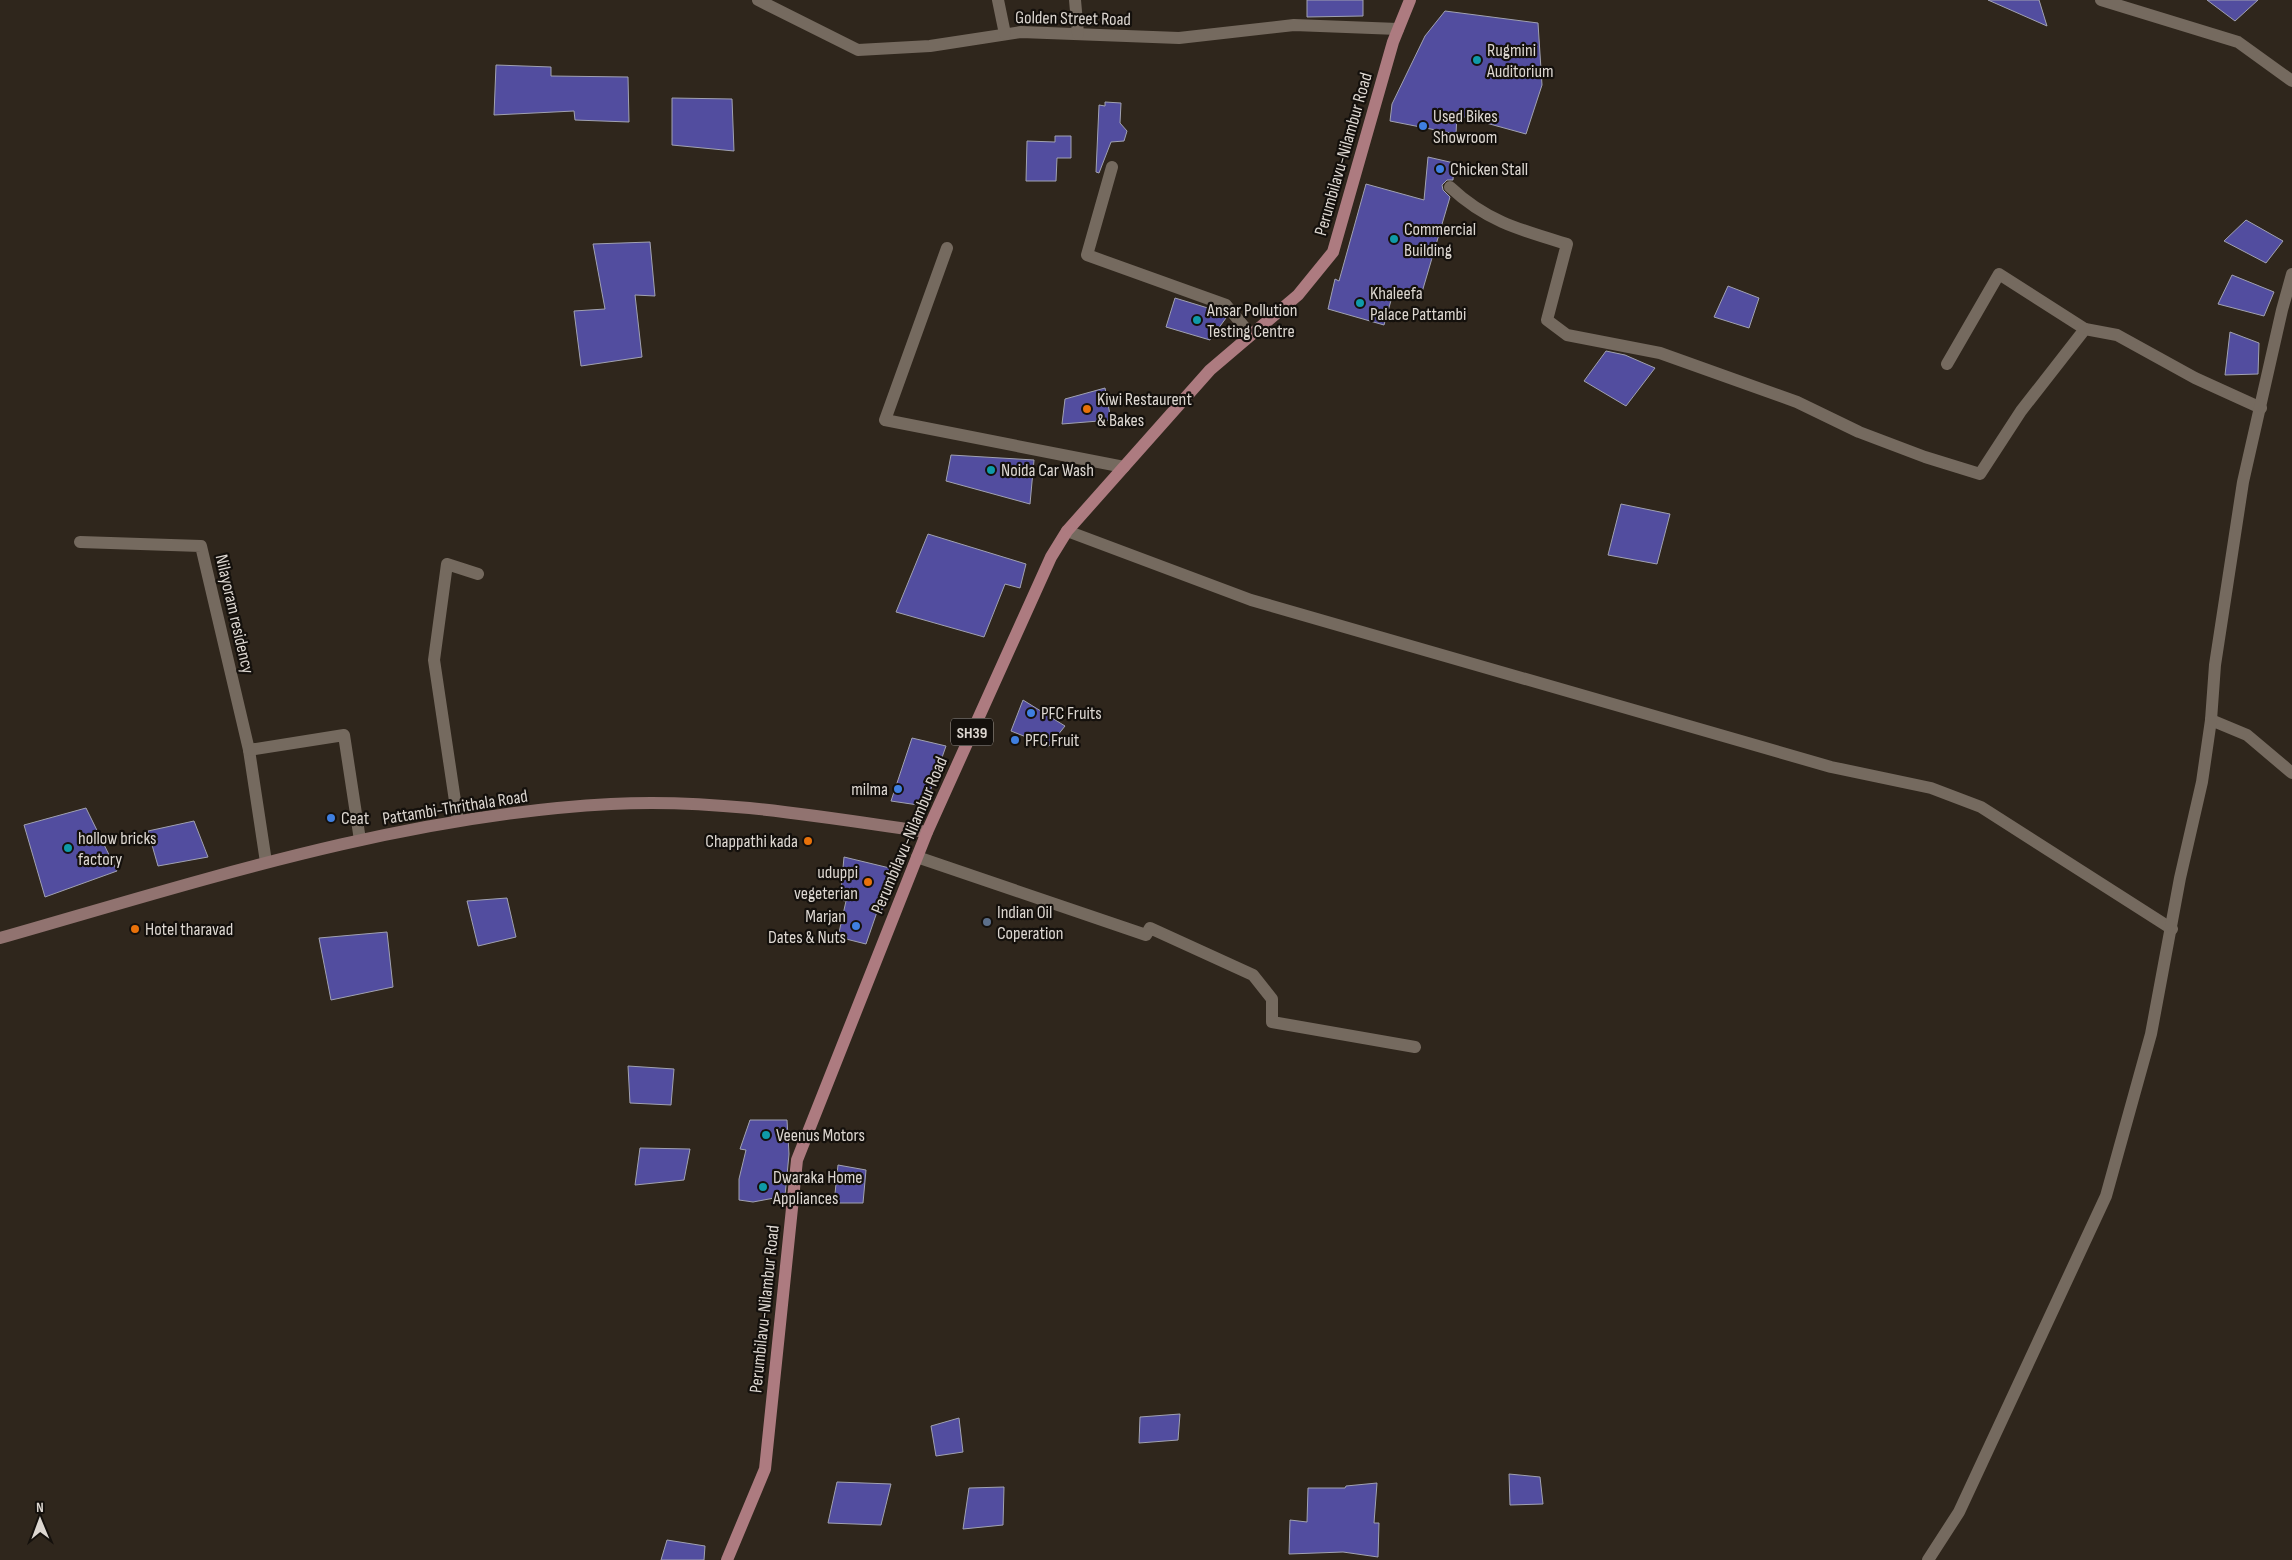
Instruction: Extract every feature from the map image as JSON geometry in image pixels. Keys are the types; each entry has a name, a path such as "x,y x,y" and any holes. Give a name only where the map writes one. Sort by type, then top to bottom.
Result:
{"main road":[{"name":"Perumbilavu-Nilambur Road","path":"727,1560 765,1469 797,1160 927,832 1051,556 1067,531 1210,370 1298,295 1333,252 1398,29 1410,0"},
{"name":"Pattambi-Thrithala Road","path":"0,938 266,862 360,840 458,821 611,804 687,805 783,811 927,832"}],"street":[{"name":"Golden Street Road","path":"758,0 858,50 930,46 1021,32 1180,38 1294,25 1398,29"},
{"path":"998,0 1004,34"},
{"path":"1076,0 1078,34"},
{"path":"2101,0 2238,42 2292,82"},
{"path":"1112,167 1087,256 1226,305 1252,335"},
{"path":"1450,186 1468,204 1508,226 1567,244 1547,320 1567,335 1660,353 1797,402 1859,432 1925,457 1980,474 2022,411 2085,329"},
{"path":"947,248 885,420 1124,467"},
{"path":"1947,364 1999,274 2085,329 2117,335 2195,378 2261,408"},
{"path":"1928,1560 1959,1512 2106,1196 2151,1034 2180,878 2202,782 2211,720 2215,664 2243,482 2292,274"},
{"path":"1067,531 1251,600 1831,767 1931,788 1989,812 2172,929"},
{"name":"Nilayoram residency","path":"80,542 201,546 249,750 266,862"},
{"path":"458,821 434,660 447,564 478,574"},
{"path":"2211,720 2246,735 2292,773"},
{"path":"249,750 344,735 360,840"},
{"path":"917,856 1146,936 1150,928 1253,975 1272,999 1272,1022 1415,1047"}],"building":[{"path":"1307,0 1363,0 1363,16 1307,17"},
{"path":"1988,0 2039,0 2047,26"},
{"path":"2207,0 2258,0 2235,21"},
{"name":"Rugmini Auditorium","path":"1445,11 1538,23 1542,85 1526,134 1457,115 1456,134 1390,121 1392,104 1425,36"},
{"path":"496,65 551,67 551,76 628,77 629,122 575,120 574,111 494,115"},
{"path":"672,98 732,99 734,151 672,145"},
{"path":"1105,102 1121,103 1120,123 1127,131 1124,141 1111,142 1099,173 1096,172 1099,105 1105,106"},
{"path":"1055,136 1071,136 1071,158 1057,158 1056,181 1026,181 1027,141 1055,142"},
{"name":"Commercial Building","path":"1428,157 1454,163 1453,180 1447,180 1442,185 1443,190 1450,197 1420,299 1394,290 1384,325 1328,309 1335,279 1339,281 1366,184 1424,200"},
{"path":"2246,220 2283,241 2266,263 2224,241"},
{"path":"650,242 655,296 635,295 642,357 581,366 574,311 605,309 593,244"},
{"path":"2232,275 2274,292 2264,316 2218,304"},
{"path":"1728,286 1759,298 1749,328 1714,317"},
{"name":"Ansar Pollution Testing Centre","path":"1175,298 1221,312 1226,318 1210,340 1166,327"},
{"path":"2230,332 2259,343 2258,374 2225,375"},
{"path":"1606,351 1625,355 1655,368 1626,406 1584,381"},
{"name":"Kiwi Restaurent & Bakes","path":"1105,388 1111,420 1062,424 1065,399"},
{"name":"Noida Car Wash","path":"951,455 1034,460 1030,504 946,481"},
{"path":"1621,504 1670,514 1657,564 1608,555"},
{"path":"928,534 1026,564 1020,588 1005,584 984,637 896,612"},
{"name":"PFC Fruits","path":"1023,700 1065,726 1049,746 1011,731"},
{"path":"912,738 946,746 925,806 891,801"},
{"name":"hollow bricks factory","path":"86,808 117,871 45,897 24,825"},
{"path":"194,821 208,857 158,866 148,831"},
{"name":"uduppi vegeterian","path":"844,857 898,870 890,895 882,910 878,909 866,944 838,937 846,901 840,900"},
{"path":"507,898 516,937 478,946 467,901"},
{"path":"387,932 393,987 331,1000 319,938"},
{"path":"628,1066 674,1069 671,1105 630,1103"},
{"path":"750,1120 787,1120 789,1154 785,1196 753,1202 739,1200 739,1179 746,1150 740,1149"},
{"path":"640,1148 690,1149 684,1180 635,1185"},
{"path":"838,1165 866,1170 863,1203 834,1203"},
{"path":"1180,1414 1178,1440 1139,1443 1140,1417"},
{"path":"959,1418 963,1452 936,1456 931,1426"},
{"path":"1509,1474 1540,1477 1543,1504 1510,1505"},
{"path":"837,1482 891,1484 881,1525 828,1523"},
{"path":"1377,1483 1374,1523 1379,1523 1378,1557 1343,1552 1289,1554 1290,1520 1307,1522 1308,1488 1345,1488 1346,1486"},
{"path":"1004,1487 1003,1525 963,1529 969,1488"},
{"path":"667,1540 705,1546 704,1560 661,1560"}],"place":[{"name":"Rugmini Auditorium","path":"1477,60"},
{"name":"Used Bikes Showroom","path":"1423,126"},
{"name":"Chicken Stall","path":"1440,169"},
{"name":"Commercial Building","path":"1394,239"},
{"name":"Khaleefa Palace Pattambi","path":"1360,303"},
{"name":"Ansar Pollution Testing Centre","path":"1197,320"},
{"name":"Kiwi Restaurent & Bakes","path":"1087,409"},
{"name":"Noida Car Wash","path":"991,470"},
{"name":"PFC Fruits","path":"1031,713"},
{"name":"PFC Fruit","path":"1015,740"},
{"name":"milma","path":"898,789"},
{"name":"Ceat","path":"331,818"},
{"name":"Chappathi kada","path":"808,841"},
{"name":"hollow bricks factory","path":"68,848"},
{"name":"uduppi vegeterian","path":"868,882"},
{"name":"Indian Oil Coperation","path":"987,922"},
{"name":"Marjan Dates & Nuts","path":"856,926"},
{"name":"Hotel tharavad","path":"135,929"},
{"name":"Veenus Motors","path":"766,1135"},
{"name":"Dwaraka Home Appliances","path":"763,1187"}]}
